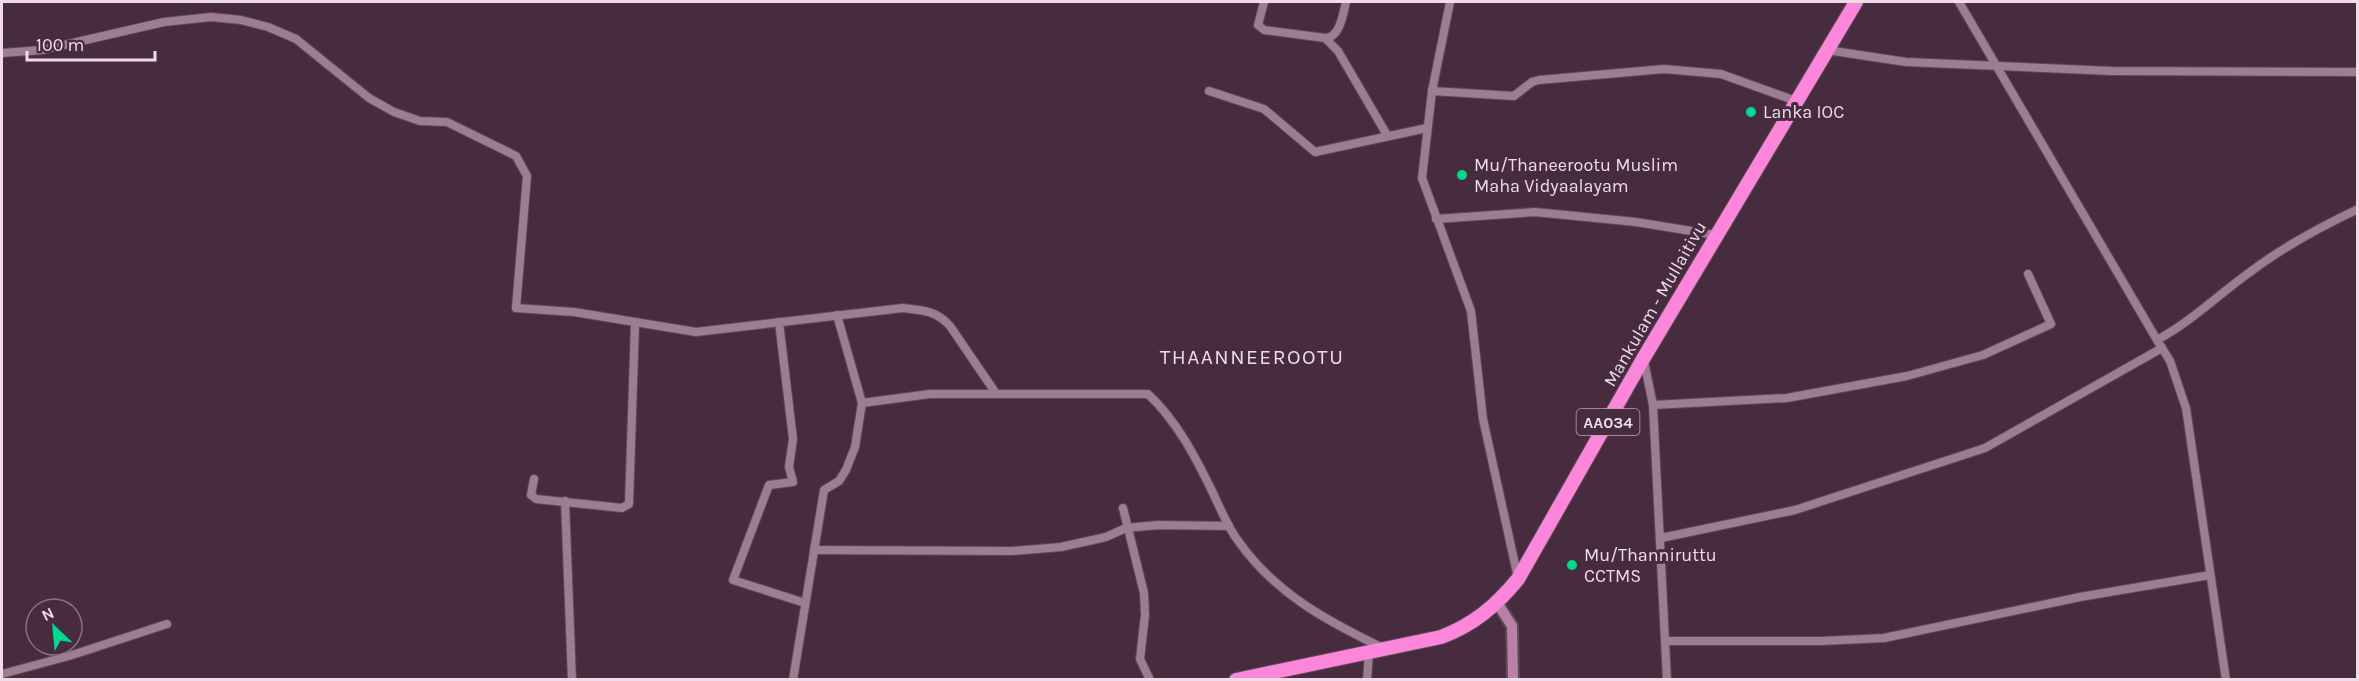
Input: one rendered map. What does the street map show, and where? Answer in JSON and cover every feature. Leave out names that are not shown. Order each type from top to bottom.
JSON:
[{"type":"highway","name":"Mankulam - Mullaitivu","points":[[1236,680],[1441,637],[1460,630],[1498,604],[1518,579],[1716,235],[1856,2]]},
{"type":"street","points":[[1264,2],[1258,25],[1264,30],[1325,38],[1330,38],[1336,33],[1346,2]]},
{"type":"street","points":[[1450,2],[1432,91],[1422,178],[1472,311],[1482,419],[1518,579]]},
{"type":"street","points":[[1959,2],[1993,64],[2170,360],[2186,408],[2226,680]]},
{"type":"street","points":[[2,52],[42,50],[164,22],[210,17],[241,20],[268,27],[296,39],[369,98],[394,112],[420,121],[447,122],[516,156],[527,176],[516,308],[574,312],[635,324],[696,332],[903,308],[928,310],[942,316],[995,392]]},
{"type":"street","points":[[1325,38],[1338,51],[1387,135]]},
{"type":"street","points":[[1827,50],[1906,62],[2112,71],[2358,72]]},
{"type":"street","points":[[1432,91],[1514,96],[1532,82],[1539,80],[1664,69],[1721,74],[1796,101]]},
{"type":"street","points":[[1209,91],[1264,109],[1315,152],[1427,128]]},
{"type":"street","points":[[2157,340],[2186,324],[2250,272],[2315,230],[2358,209]]},
{"type":"street","points":[[1436,219],[1535,212],[1636,222],[1716,235]]},
{"type":"street","points":[[1653,405],[1787,398],[1907,376],[1983,355],[2051,324],[2028,274]]},
{"type":"street","points":[[793,680],[824,490],[839,481],[846,470],[855,447],[862,403],[837,315]]},
{"type":"street","points":[[779,322],[793,440],[789,467],[793,482],[769,485],[733,579],[805,603]]},
{"type":"street","points":[[534,479],[531,495],[536,498],[622,508],[629,504],[635,324]]},
{"type":"street","points":[[1661,538],[1795,510],[1985,448],[2162,348]]},
{"type":"street","points":[[1644,359],[1653,405],[1667,680]]},
{"type":"street","points":[[862,403],[930,394],[995,392],[1148,394],[1158,404],[1195,456],[1239,543],[1284,590],[1323,620],[1384,649]]},
{"type":"street","points":[[565,501],[572,680]]},
{"type":"street","points":[[1123,508],[1126,528],[1144,593],[1145,615],[1140,659],[1150,680]]},
{"type":"street","points":[[814,550],[1012,551],[1061,547],[1106,537],[1126,528],[1158,525],[1229,526]]},
{"type":"street","points":[[1666,641],[1821,641],[1884,638],[2080,597],[2210,574]]},
{"type":"street","points":[[1498,604],[1512,626],[1513,680]]},
{"type":"street","points":[[2,674],[69,656],[167,624]]},
{"type":"street","points":[[1368,680],[1369,652]]},
{"type":"place","name":"Lanka IOC","points":[[1751,112]]},
{"type":"place","name":"Mu/Thaneerootu Muslim Maha Vidyaalayam","points":[[1462,175]]},
{"type":"place","name":"Mu/Thanniruttu CCTMS","points":[[1572,565]]},
{"type":"district","name":"THAANNEEROOTU","points":[[1252,357]]}]
